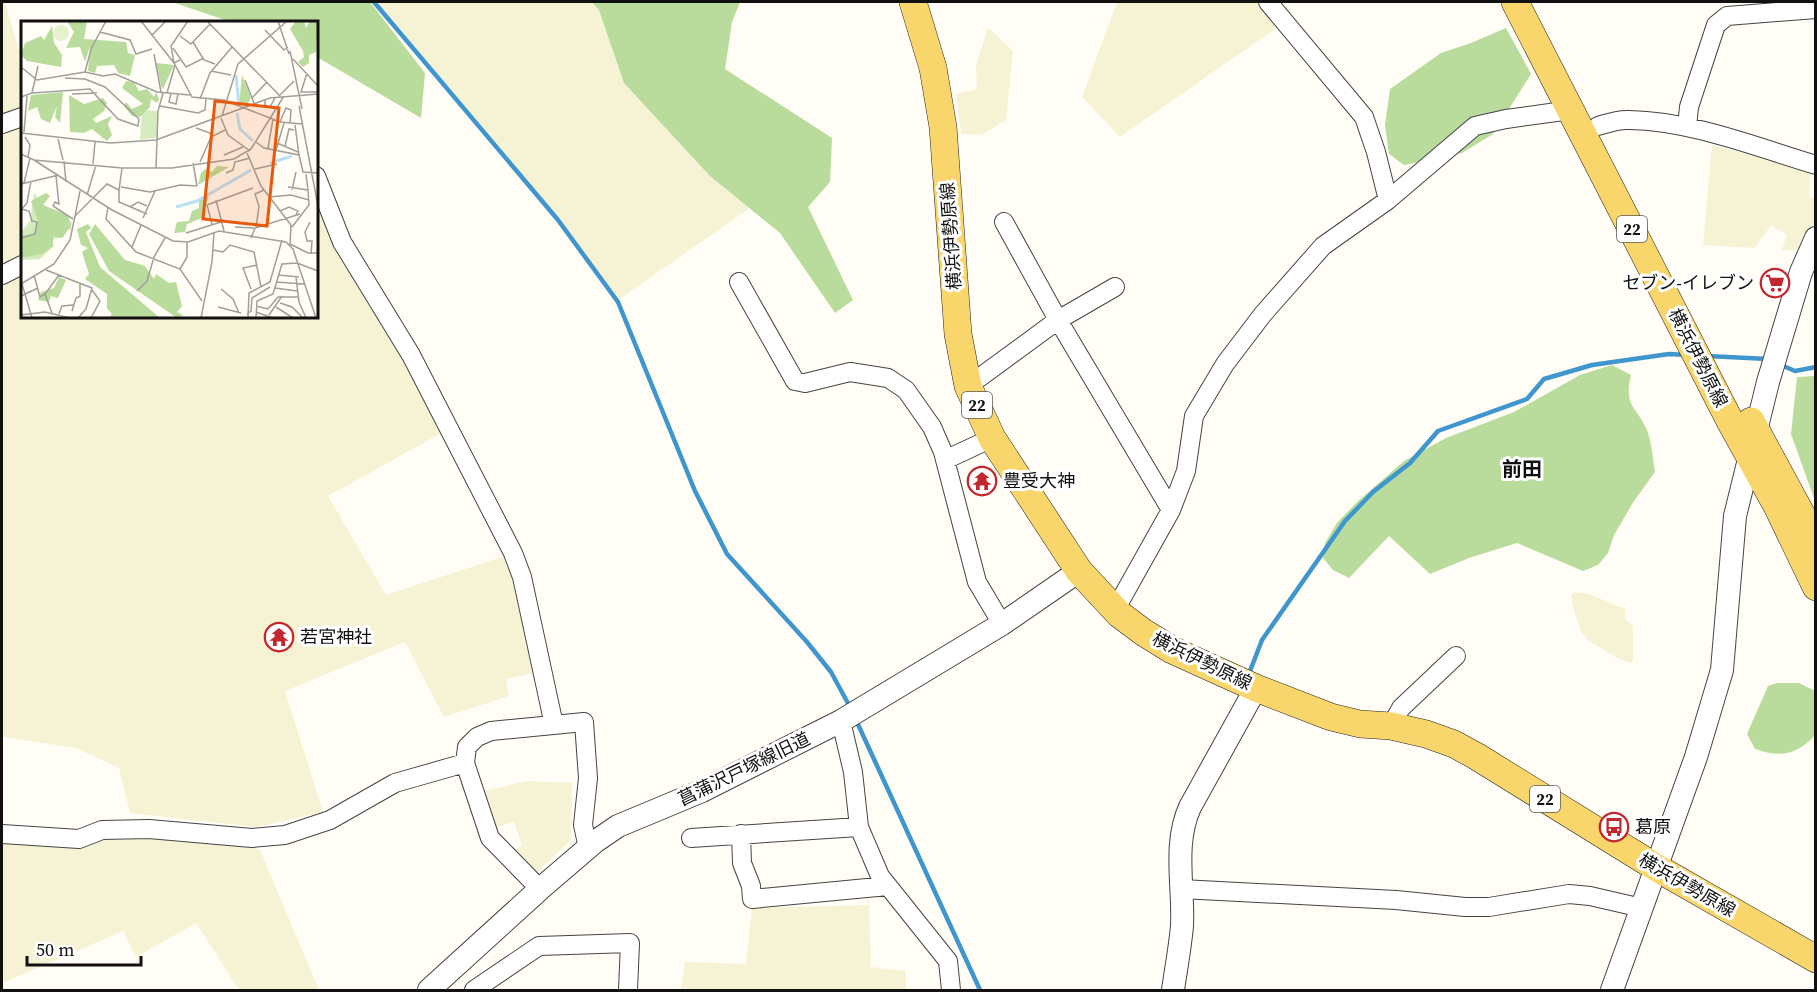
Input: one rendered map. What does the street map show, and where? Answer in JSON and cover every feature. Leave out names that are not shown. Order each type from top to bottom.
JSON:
[{"type":"main road","name":"横浜伊勢原線","points":[[913,2],[933,68],[943,127],[958,334],[968,386],[992,438],[1079,571],[1115,610],[1143,632],[1172,650],[1256,688],[1331,717],[1360,724],[1391,726],[1426,734],[1454,744],[1657,868],[1815,959]]},
{"type":"main road","name":"横浜伊勢原線","points":[[1515,2],[1749,457],[1777,506],[1815,586]]},
{"type":"main road","name":"横浜伊勢原線","points":[[1534,2],[1815,541]]},
{"type":"street","points":[[1268,2],[1364,117],[1376,152],[1388,200]]},
{"type":"street","points":[[1687,127],[1689,107],[1716,25],[1727,16],[1815,9]]},
{"type":"street","points":[[1115,610],[1172,510],[1186,471],[1194,416],[1225,364],[1263,314],[1323,246],[1388,200],[1475,126],[1506,119],[1571,110]]},
{"type":"street","points":[[2,124],[21,117]]},
{"type":"street","points":[[1598,126],[1614,121],[1629,120],[1687,127],[1815,165]]},
{"type":"street","points":[[318,181],[342,242],[411,356],[513,553],[522,577],[554,724]]},
{"type":"street","points":[[1004,222],[1058,320],[1172,510]]},
{"type":"street","points":[[1612,990],[1698,750],[1722,670],[1735,516],[1756,430],[1801,272],[1815,238]]},
{"type":"street","points":[[2,274],[21,265]]},
{"type":"street","points":[[739,282],[795,381],[805,383],[850,372],[888,378],[906,390],[919,406],[932,427],[945,460],[977,582],[1002,624]]},
{"type":"street","points":[[968,386],[1058,320],[1115,287]]},
{"type":"street","points":[[945,460],[992,438]]},
{"type":"street","name":"菖蒲沢戸塚線旧道","points":[[440,986],[540,889],[618,826],[702,791],[849,717],[1002,624],[1079,571]]},
{"type":"street","points":[[1391,726],[1401,708],[1456,656]]},
{"type":"street","points":[[1173,990],[1182,925],[1182,838],[1187,813],[1256,688]]},
{"type":"street","points":[[849,717],[859,827],[880,876],[948,961],[951,990]]},
{"type":"street","points":[[540,889],[490,838],[465,763],[467,747],[477,737],[491,731],[584,722],[588,778],[583,825],[588,848]]},
{"type":"street","points":[[2,834],[79,839],[102,830],[149,829],[216,833],[252,838],[285,835],[330,820],[395,783],[465,763]]},
{"type":"street","points":[[691,838],[859,827]]},
{"type":"street","points":[[741,834],[742,863],[751,886],[752,899],[888,886]]},
{"type":"street","points":[[1181,889],[1396,900],[1465,907],[1489,906],[1569,894],[1590,896],[1642,908]]},
{"type":"street","points":[[474,990],[539,946],[630,943],[628,990]]},
{"type":"shaded area","points":[[2,2],[5,2],[21,58],[21,318],[318,318],[318,189],[445,431],[328,496],[386,595],[508,555],[539,672],[506,679],[509,696],[444,717],[405,642],[285,691],[323,812],[257,827],[130,813],[119,768],[76,748],[3,737],[2,743]]},
{"type":"shaded area","points":[[378,2],[623,2],[750,208],[618,300],[561,221]]},
{"type":"shaded area","points":[[1117,2],[1277,2],[1279,26],[1120,137],[1082,97]]},
{"type":"shaded area","points":[[988,27],[1013,51],[1006,120],[981,135],[961,134],[956,94],[977,89],[976,66]]},
{"type":"shaded area","points":[[1712,145],[1810,171],[1809,197],[1815,198],[1815,225],[1803,251],[1782,250],[1787,235],[1771,225],[1755,248],[1703,245]]},
{"type":"shaded area","points":[[1574,592],[1589,594],[1625,609],[1625,619],[1633,626],[1633,661],[1630,663],[1617,658],[1588,640],[1581,631],[1574,611],[1571,595]]},
{"type":"shaded area","points":[[527,781],[572,783],[571,840],[535,874],[512,851],[522,846],[514,821],[496,828],[479,792]]},
{"type":"shaded area","points":[[115,835],[215,838],[260,850],[319,990],[239,990],[196,923],[136,957],[123,931],[2,983],[2,843]]},
{"type":"shaded area","points":[[869,905],[871,967],[906,971],[906,990],[681,990],[685,962],[746,964],[752,908]]},
{"type":"green space","points":[[172,2],[370,2],[425,73],[421,118],[318,58],[318,21],[228,21]]},
{"type":"green space","points":[[592,2],[740,2],[732,22],[725,69],[832,138],[830,182],[808,207],[853,300],[835,313],[780,233],[710,176],[624,83],[599,10]]},
{"type":"green space","points":[[1506,28],[1531,74],[1493,134],[1462,153],[1404,165],[1389,154],[1385,125],[1390,89],[1441,53]]},
{"type":"green space","points":[[1612,365],[1631,375],[1630,401],[1648,433],[1655,472],[1634,501],[1614,535],[1608,553],[1598,565],[1583,571],[1517,543],[1469,558],[1430,574],[1389,536],[1349,578],[1333,570],[1323,558],[1325,543],[1337,523],[1357,502],[1404,461],[1446,438],[1514,412],[1580,375]]},
{"type":"green space","points":[[1816,376],[1815,501],[1791,434],[1797,377]]},
{"type":"green space","points":[[1777,683],[1799,683],[1815,691],[1815,735],[1795,751],[1780,754],[1755,749],[1747,734],[1768,686]]},
{"type":"waterway","points":[[374,2],[558,220],[618,302],[695,491],[727,554],[807,642],[831,672],[850,707]]},
{"type":"waterway","points":[[1250,671],[1262,640],[1345,521],[1373,492],[1410,463],[1438,431],[1527,399],[1544,379],[1592,365],[1669,354],[1687,355]]},
{"type":"waterway","points":[[1707,356],[1768,359]]},
{"type":"waterway","points":[[1781,365],[1795,371],[1816,367]]},
{"type":"waterway","points":[[856,720],[980,990]]},
{"type":"place","name":"セブン-イレブン","points":[[1775,283]]},
{"type":"place","name":"豊受大神","points":[[982,481]]},
{"type":"place","name":"若宮神社","points":[[279,637]]},
{"type":"place","name":"葛原","points":[[1614,827]]},
{"type":"district","name":"前田","points":[[1522,469]]}]
